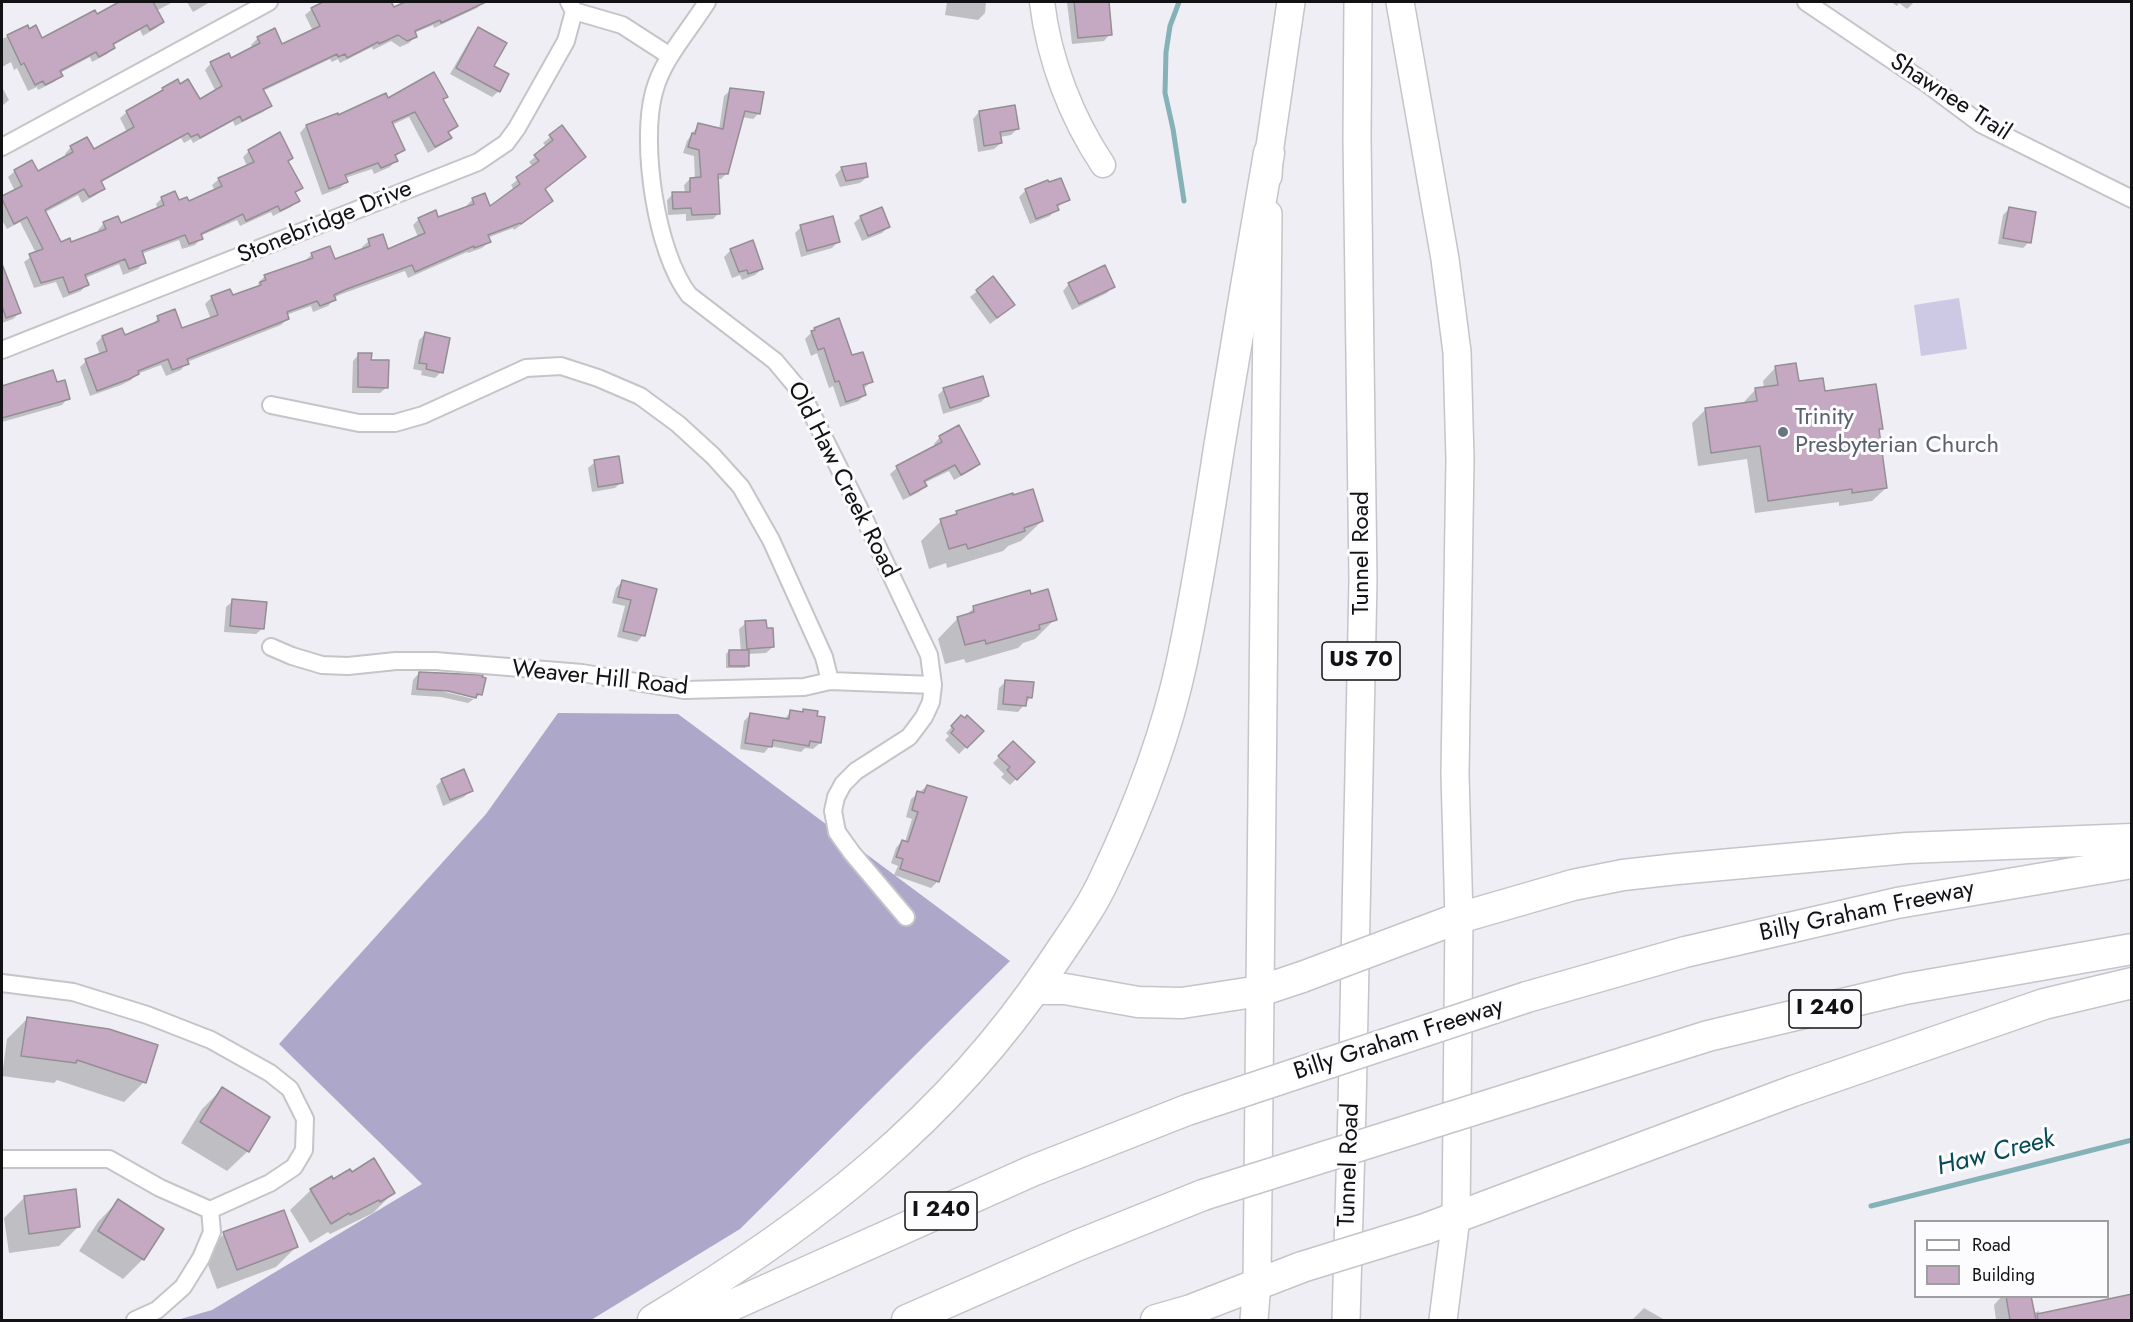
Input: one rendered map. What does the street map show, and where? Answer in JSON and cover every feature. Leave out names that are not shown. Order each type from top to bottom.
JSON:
[{"type":"highway","points":[[652,1320],[772,1245],[835,1198],[894,1148],[945,1098],[991,1047],[1035,989],[1104,882],[1136,807],[1179,675],[1196,592],[1269,153]]},
{"type":"highway","points":[[1035,989],[1065,990],[1138,1002],[1171,1003],[1260,991],[1459,918],[1573,885],[1623,875],[1677,868],[1907,848],[2132,839]]},
{"type":"highway","name":"Billy Graham Freeway","points":[[699,1320],[1032,1171],[1187,1110],[1527,998],[1685,952],[1897,903],[2132,863]]},
{"type":"highway","name":"I 240","points":[[908,1320],[1076,1246],[1203,1195],[1708,1036],[1882,995],[2132,949]]},
{"type":"highway","points":[[1156,1320],[1191,1310],[1302,1267],[1456,1218],[1826,1080],[2044,1004],[2132,983]]},
{"type":"highway","points":[[1191,1310],[1217,1316],[1222,1320]]},
{"type":"main road","points":[[1254,1320],[1257,1283],[1269,153],[1291,2]]},
{"type":"main road","name":"Tunnel Road","points":[[1346,1320],[1363,580],[1357,138],[1358,2]]},
{"type":"main road","points":[[1400,2],[1446,259],[1457,351],[1460,471],[1455,774],[1459,918],[1456,1218],[1443,1320]]},
{"type":"street","points":[[2,147],[269,2]]},
{"type":"street","name":"Old Haw Creek Road","points":[[707,2],[670,56],[654,91],[649,130],[653,187],[673,268],[680,283],[689,294],[775,361],[801,392],[921,634],[929,655],[933,685],[931,702],[918,726],[909,737],[856,771],[843,784],[836,797],[834,811],[837,832],[906,917]]},
{"type":"street","points":[[1041,2],[1050,46],[1067,98],[1084,137],[1103,165]]},
{"type":"street","name":"Shawnee Trail","points":[[1806,2],[1926,83],[1981,124],[2132,200]]},
{"type":"street","name":"Stonebridge Drive","points":[[2,350],[467,166],[492,154],[506,143],[517,128],[566,40],[571,6],[622,26],[670,56]]},
{"type":"street","points":[[271,405],[359,423],[395,423],[423,415],[526,368],[561,366],[598,378],[640,396],[678,424],[713,456],[741,487],[775,550],[824,657],[830,681]]},
{"type":"street","name":"Weaver Hill Road","points":[[271,647],[292,657],[322,665],[348,666],[396,660],[435,661],[582,673],[684,690],[804,687],[830,681],[933,685]]},
{"type":"street","points":[[2,983],[73,992],[147,1015],[211,1040],[270,1073],[290,1089],[305,1119],[304,1150],[294,1167],[270,1183],[210,1210],[160,1188],[109,1159],[2,1159]]},
{"type":"street","points":[[135,1320],[157,1310],[183,1287],[201,1258],[212,1232],[210,1210]]},
{"type":"shaded area","points":[[1959,298],[1967,349],[1921,356],[1914,305]]},
{"type":"shaded area","points":[[558,713],[678,714],[1010,961],[740,1229],[591,1320],[177,1320],[212,1310],[422,1184],[279,1044],[486,814]]},
{"type":"building","points":[[119,2],[153,2],[164,22],[150,30],[147,25],[113,44],[115,48],[99,57],[96,52],[60,71],[63,76],[45,85],[43,81],[35,85],[24,63],[21,65],[7,35],[28,25],[29,29],[36,25],[42,38],[95,10],[97,14]]},
{"type":"building","points":[[323,2],[391,2],[394,7],[405,2],[486,2],[441,23],[440,20],[415,31],[417,37],[407,41],[398,35],[379,44],[378,42],[347,58],[345,54],[338,57],[337,54],[263,89],[272,106],[242,121],[240,116],[200,138],[198,134],[191,137],[188,133],[101,181],[105,189],[89,197],[84,189],[45,210],[61,242],[70,238],[71,242],[106,229],[103,222],[118,216],[121,223],[164,205],[161,197],[175,191],[179,200],[187,197],[189,201],[222,186],[218,178],[254,162],[248,150],[280,132],[293,158],[288,161],[303,188],[295,192],[300,201],[280,211],[278,206],[246,221],[243,214],[201,234],[203,239],[189,244],[185,235],[142,251],[146,263],[129,269],[125,259],[85,275],[89,285],[69,293],[63,277],[41,283],[29,254],[43,249],[27,217],[14,224],[2,199],[2,196],[22,186],[14,170],[32,160],[38,171],[73,152],[70,146],[87,137],[94,149],[134,127],[126,111],[178,79],[180,84],[188,79],[200,99],[222,86],[210,62],[229,53],[231,58],[260,43],[257,37],[275,28],[282,44],[320,26],[311,8]]},
{"type":"building","points":[[1074,2],[1109,2],[1112,35],[1078,38]]},
{"type":"building","points":[[478,27],[507,43],[494,66],[509,74],[500,92],[456,68]]},
{"type":"building","points":[[434,72],[448,97],[443,99],[458,126],[448,132],[452,138],[435,147],[415,112],[392,122],[405,150],[395,155],[398,161],[381,168],[378,163],[345,175],[348,182],[329,189],[306,125],[338,113],[338,115],[386,93],[388,98]]},
{"type":"building","points":[[730,88],[764,92],[760,114],[745,111],[728,174],[718,174],[720,214],[692,215],[691,208],[673,209],[672,192],[690,192],[690,178],[701,177],[699,150],[688,147],[692,133],[695,134],[698,123],[723,129]]},
{"type":"building","points":[[1015,105],[1019,129],[1000,132],[1002,143],[984,146],[979,111]]},
{"type":"building","points":[[562,125],[586,157],[545,189],[553,201],[521,224],[488,235],[491,242],[474,248],[474,246],[415,272],[412,265],[347,289],[334,295],[336,300],[320,306],[317,301],[287,312],[289,319],[187,359],[189,364],[172,370],[168,359],[138,371],[139,374],[129,379],[97,391],[85,359],[107,351],[102,336],[122,328],[125,335],[159,321],[157,316],[175,309],[182,328],[218,315],[211,296],[230,289],[233,295],[261,285],[260,282],[266,280],[264,275],[313,258],[311,253],[330,246],[335,259],[370,246],[368,239],[383,234],[388,249],[425,233],[418,218],[436,210],[438,217],[474,204],[472,198],[485,193],[490,206],[520,184],[516,177],[539,161],[534,155],[553,140],[549,135]]},
{"type":"building","points":[[866,163],[868,177],[846,181],[841,167]]},
{"type":"building","points":[[1061,178],[1070,200],[1057,205],[1059,210],[1036,219],[1025,189],[1048,180],[1049,182]]},
{"type":"building","points":[[882,207],[890,227],[868,236],[860,216]]},
{"type":"building","points":[[2009,207],[2036,212],[2031,243],[2003,238]]},
{"type":"building","points":[[833,216],[840,242],[807,251],[800,225]]},
{"type":"building","points":[[753,240],[763,269],[748,274],[747,270],[739,272],[730,249]]},
{"type":"building","points":[[2,264],[21,313],[6,318],[2,306]]},
{"type":"building","points":[[1105,265],[1115,287],[1079,304],[1068,283]]},
{"type":"building","points":[[993,276],[1015,305],[997,318],[976,290]]},
{"type":"building","points":[[839,318],[852,355],[863,352],[873,382],[863,385],[866,395],[846,402],[839,381],[835,382],[824,348],[818,350],[811,331]]},
{"type":"building","points":[[425,332],[450,338],[443,373],[426,369],[427,364],[419,363]]},
{"type":"building","points":[[358,353],[372,353],[371,360],[389,360],[388,388],[358,387]]},
{"type":"building","name":"Trinity Presbyterian Church","points":[[1796,363],[1799,381],[1823,378],[1825,391],[1876,384],[1883,429],[1879,429],[1887,488],[1852,493],[1852,489],[1768,501],[1760,446],[1711,453],[1705,408],[1757,401],[1755,388],[1778,385],[1775,366]]},
{"type":"building","points":[[53,370],[57,382],[65,380],[70,399],[2,418],[2,386]]},
{"type":"building","points":[[983,376],[989,396],[950,408],[943,388]]},
{"type":"building","points":[[959,425],[980,464],[961,475],[955,465],[924,481],[927,486],[910,495],[896,466],[942,442],[939,436]]},
{"type":"building","points":[[619,456],[623,483],[598,487],[594,460]]},
{"type":"building","points":[[1033,489],[1043,521],[1024,528],[1025,531],[968,549],[966,544],[949,549],[940,519],[957,514],[956,511]]},
{"type":"building","points":[[622,580],[657,589],[645,636],[623,631],[631,600],[618,597]]},
{"type":"building","points":[[1048,589],[1057,620],[1039,625],[1040,629],[986,644],[985,640],[965,645],[957,617],[974,612],[973,606],[1030,590],[1031,594]]},
{"type":"building","points":[[232,599],[267,602],[264,629],[230,626]]},
{"type":"building","points":[[766,620],[767,628],[773,628],[774,647],[747,649],[745,621]]},
{"type":"building","points":[[729,650],[749,650],[749,666],[729,666]]},
{"type":"building","points":[[419,672],[483,675],[482,677],[486,678],[482,695],[477,694],[476,698],[448,691],[417,689]]},
{"type":"building","points":[[1005,680],[1034,682],[1032,698],[1027,697],[1026,706],[1003,704]]},
{"type":"building","points":[[803,709],[818,711],[817,716],[825,717],[821,743],[810,741],[809,746],[773,740],[772,747],[745,743],[750,713],[789,719],[790,710],[803,712]]},
{"type":"building","points":[[961,715],[965,718],[967,715],[984,731],[967,748],[951,733],[954,729],[951,726]]},
{"type":"building","points":[[1013,741],[1035,762],[1017,780],[1007,770],[1010,767],[998,756]]},
{"type":"building","points":[[464,769],[473,791],[450,800],[441,779]]},
{"type":"building","points":[[927,785],[967,797],[939,882],[900,869],[903,859],[896,857],[902,840],[908,842],[918,812],[912,810],[917,791],[924,793]]},
{"type":"building","points":[[27,1017],[109,1029],[158,1045],[146,1083],[77,1060],[76,1063],[21,1056]]},
{"type":"building","points":[[222,1087],[270,1117],[249,1152],[200,1122]]},
{"type":"building","points":[[374,1158],[395,1193],[380,1202],[379,1200],[350,1215],[349,1213],[331,1224],[310,1189],[332,1176],[333,1179],[350,1169],[352,1172]]},
{"type":"building","points":[[76,1189],[80,1227],[29,1234],[24,1196]]},
{"type":"building","points":[[118,1199],[164,1229],[144,1260],[98,1231]]},
{"type":"building","points":[[284,1210],[298,1247],[237,1270],[223,1232]]},
{"type":"building","points":[[2132,1294],[2132,1320],[2038,1320],[2037,1314]]},
{"type":"building","points":[[2006,1298],[2031,1298],[2036,1320],[2010,1320]]},
{"type":"waterway","name":"Haw Creek","points":[[1179,2],[1170,26],[1166,52],[1165,93],[1184,201]]},
{"type":"waterway","name":"Haw Creek","points":[[1871,1206],[2132,1140]]},
{"type":"place","name":"Trinity Presbyterian Church","points":[[1783,432]]}]
